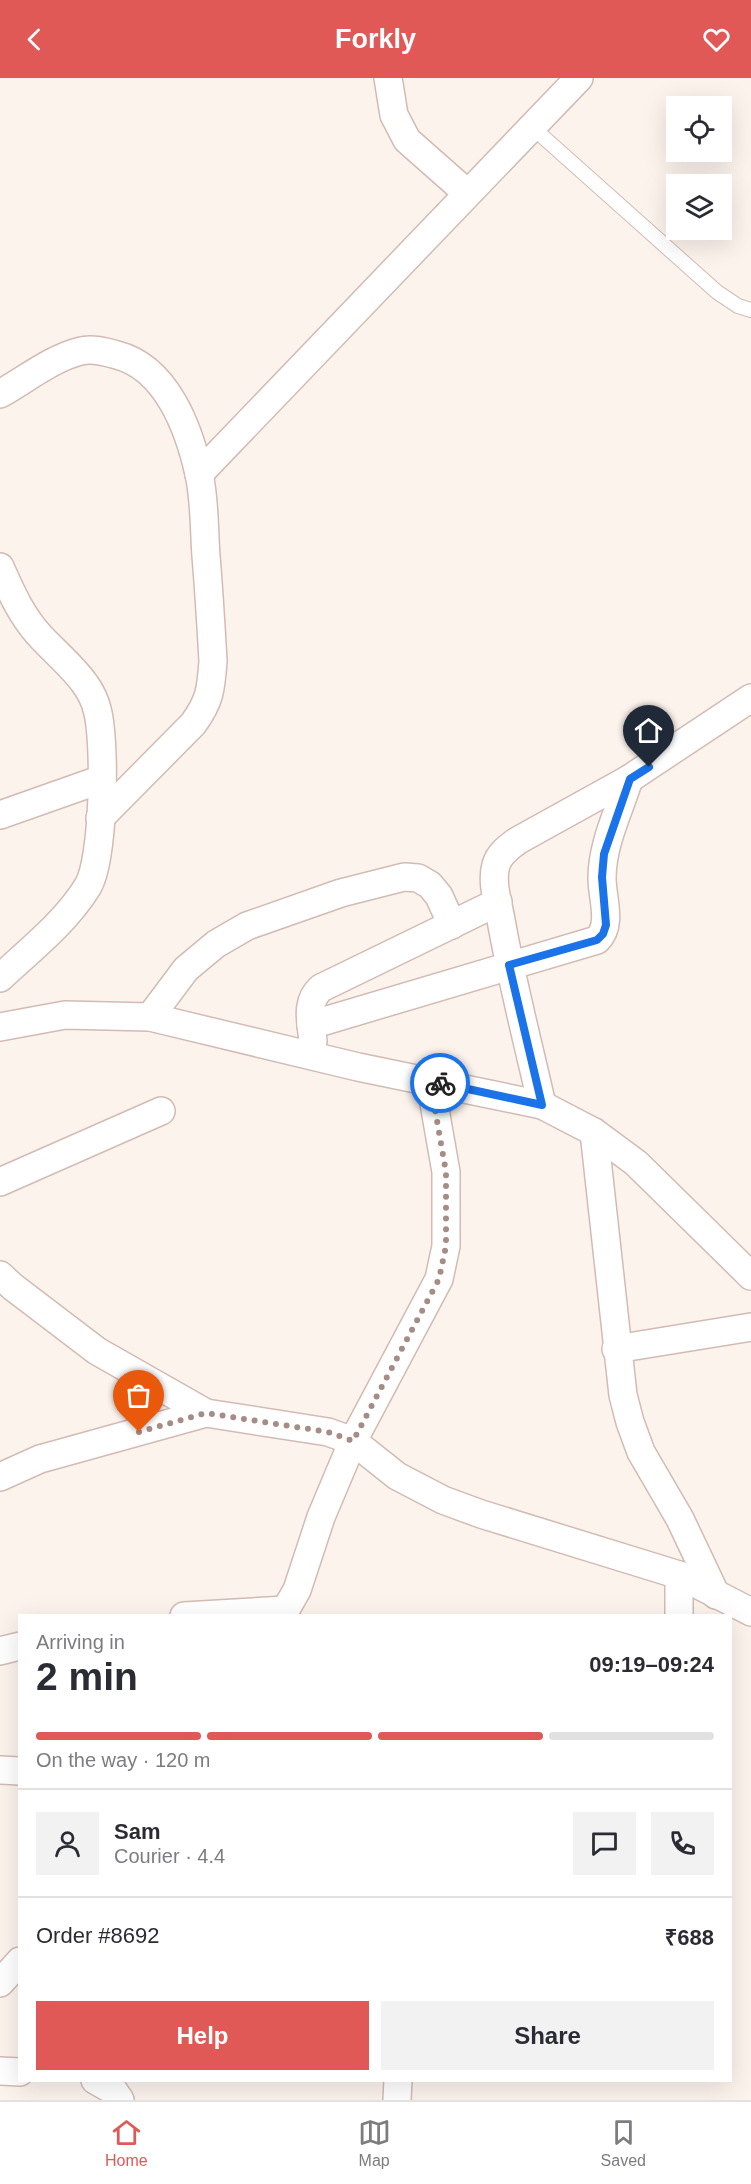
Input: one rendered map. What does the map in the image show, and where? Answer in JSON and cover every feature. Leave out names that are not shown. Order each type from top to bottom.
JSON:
[{"type":"street","points":[[388,78],[394,115],[407,140],[466,193]]},
{"type":"street","points":[[199,474],[466,193],[579,78]]},
{"type":"street","points":[[0,394],[58,361],[82,351],[105,352],[124,357],[141,366],[161,384],[177,408],[199,474],[204,512],[213,661],[206,706],[193,724],[100,818]]},
{"type":"street","points":[[0,567],[19,609],[40,636],[86,685],[97,707],[102,736],[102,779],[95,866],[90,883],[64,918],[0,978]]},
{"type":"street","points":[[542,1105],[509,965],[498,902],[495,876],[496,864],[501,854],[517,841],[630,779],[749,703]]},
{"type":"street","points":[[0,815],[102,779]]},
{"type":"street","points":[[311,1025],[597,940],[603,934],[606,925],[602,877],[604,854],[630,779]]},
{"type":"street","points":[[150,1017],[186,969],[216,944],[247,926],[341,893],[404,877],[417,878],[430,885],[439,896],[452,925]]},
{"type":"street","points":[[314,1056],[311,1002],[314,994],[321,988],[498,902]]},
{"type":"street","points":[[0,1027],[65,1015],[150,1017],[314,1056],[542,1105],[594,1132],[645,1171],[751,1276]]},
{"type":"street","points":[[251,1614],[284,1613],[297,1590],[321,1517],[353,1441],[439,1279],[446,1246],[446,1172],[430,1081]]},
{"type":"street","points":[[0,1182],[161,1111]]},
{"type":"street","points":[[594,1132],[616,1349],[623,1395],[641,1452],[680,1519],[716,1595]]},
{"type":"street","points":[[0,1275],[98,1351],[206,1413],[328,1432],[353,1441],[397,1476],[443,1500],[481,1514],[679,1575],[751,1612]]},
{"type":"street","points":[[616,1349],[751,1327]]},
{"type":"street","points":[[0,1477],[40,1459],[206,1413]]},
{"type":"street","points":[[679,1575],[679,1614]]},
{"type":"street","points":[[0,1651],[18,1646]]},
{"type":"street","points":[[0,1770],[18,1771]]},
{"type":"street","points":[[0,1983],[18,1962]]},
{"type":"street","points":[[0,2071],[18,2072]]},
{"type":"street","points":[[98,2082],[114,2091],[120,2100]]},
{"type":"street","points":[[397,2100],[398,2082]]},
{"type":"lane","points":[[532,127],[717,292],[738,306],[751,310]]},
{"type":"way so far","points":[[139,1432],[206,1413],[328,1432],[353,1441],[439,1279],[446,1246],[446,1172],[430,1081],[440,1083]]},
{"type":"route","points":[[440,1083],[542,1105],[509,965],[597,940],[603,934],[606,925],[602,877],[604,854],[630,779],[649,767]]}]
